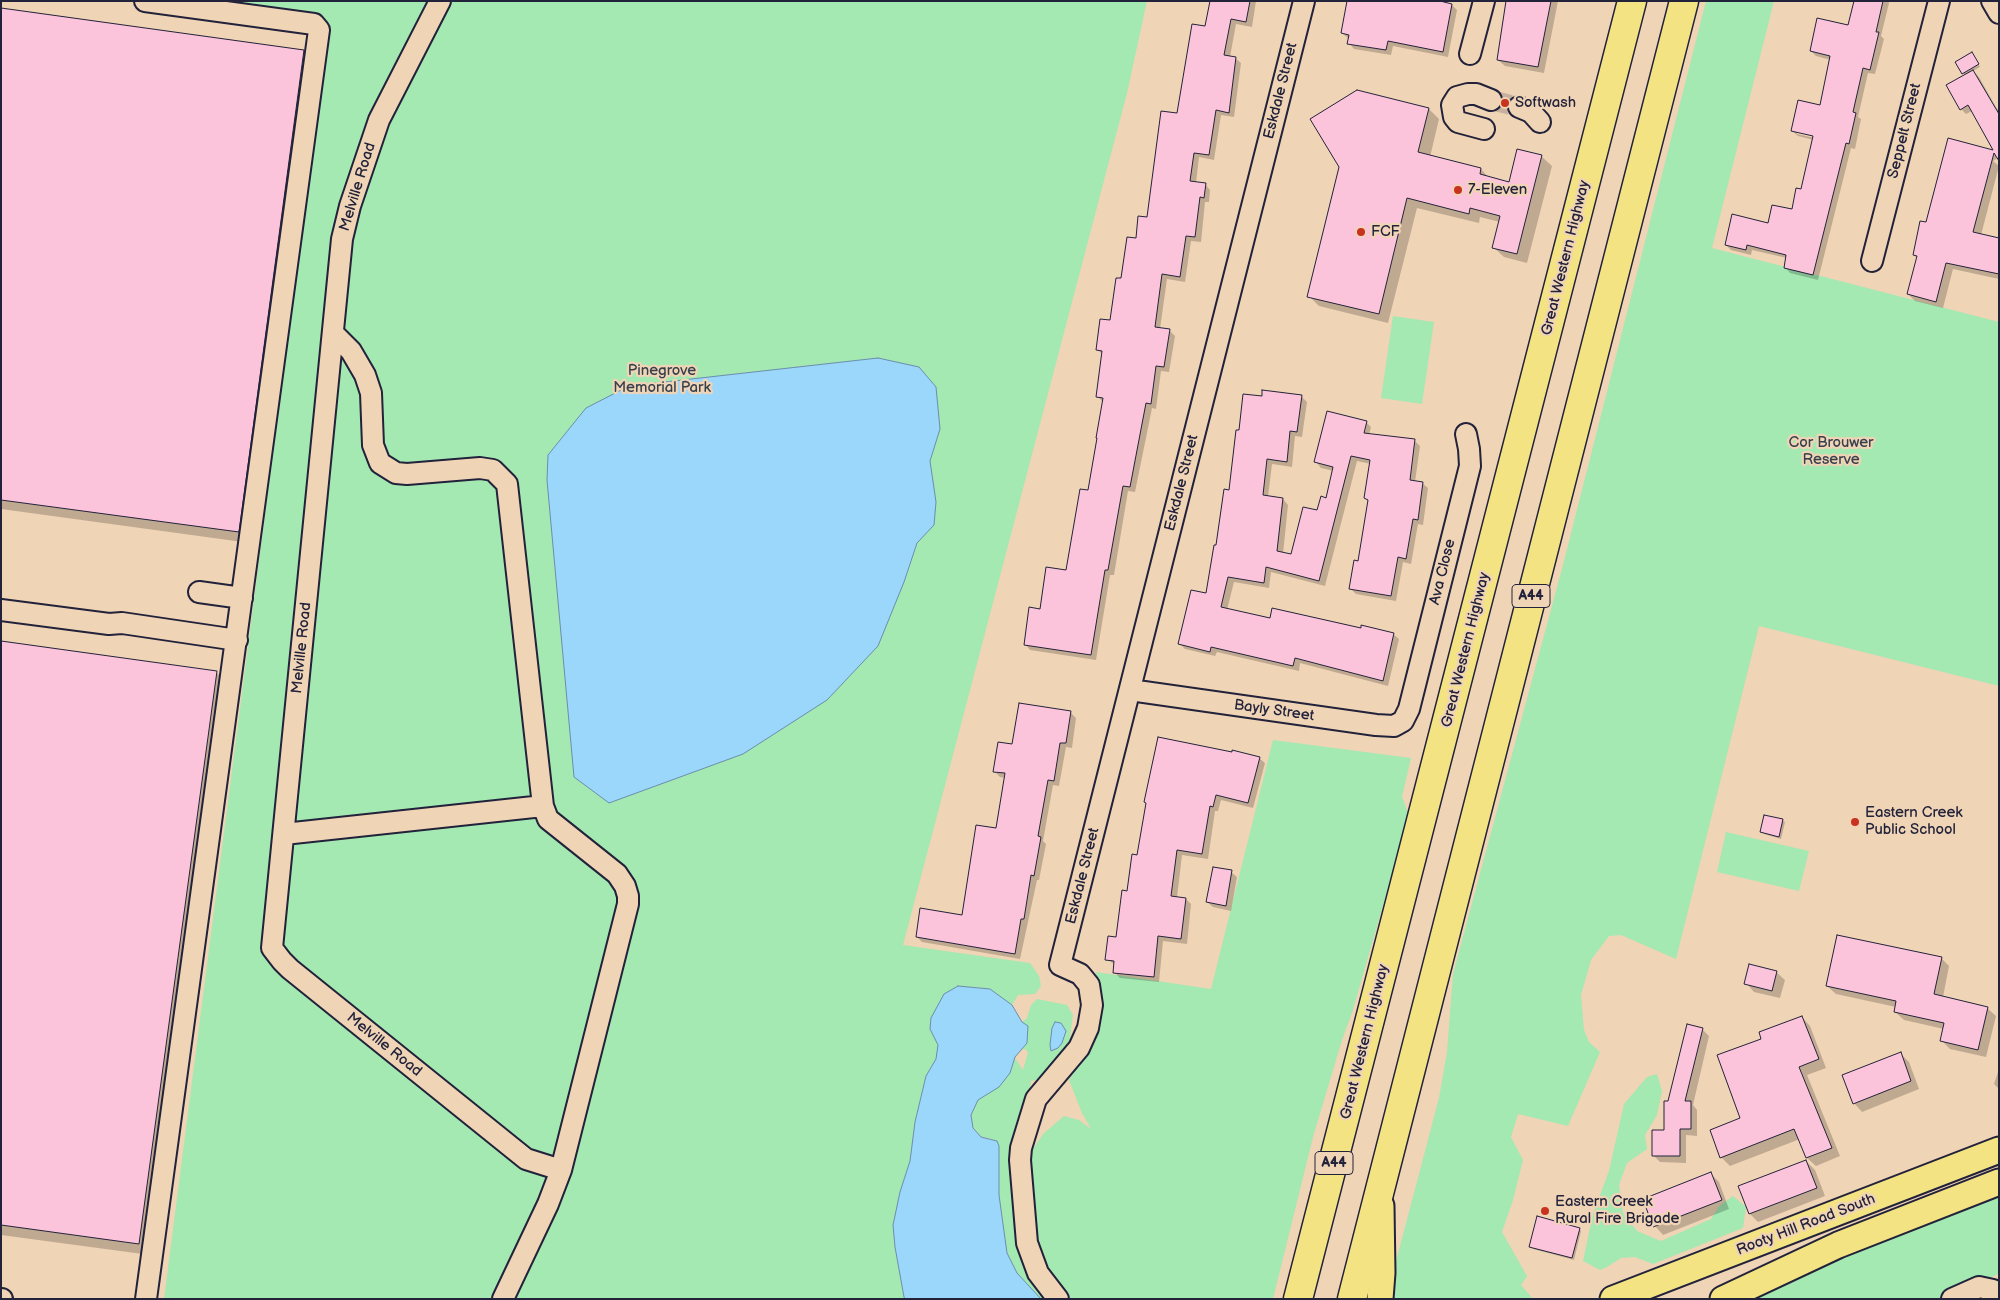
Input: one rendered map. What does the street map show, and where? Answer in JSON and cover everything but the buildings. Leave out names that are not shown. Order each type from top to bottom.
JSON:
[{"type":"highway","name":"Great Western Highway","points":[[1299,1294],[1632,1]]},
{"type":"highway","name":"A44","points":[[1352,1299],[1684,1]]},
{"type":"main road","name":"Rooty Hill Road South","points":[[1613,1299],[1999,1150]]},
{"type":"main road","name":"Rooty Hill Road South","points":[[1722,1299],[1838,1245],[1999,1182]]},
{"type":"main road","points":[[1380,1299],[1382,1273],[1381,1191]]},
{"type":"street","points":[[145,1],[314,24],[319,30],[146,1299]]},
{"type":"street","name":"Melville Road","points":[[440,1],[379,120],[350,206],[342,239],[272,948],[282,962],[526,1159],[561,1170]]},
{"type":"street","name":"Eskdale Street","points":[[1058,1299],[1038,1273],[1027,1243],[1020,1160],[1024,1134],[1036,1099],[1079,1048],[1090,1023],[1092,1005],[1089,985],[1080,974],[1060,965],[1304,1]]},
{"type":"street","points":[[1470,54],[1484,1]]},
{"type":"street","name":"Seppelt Street","points":[[1872,261],[1939,1]]},
{"type":"street","points":[[1992,1],[1999,13]]},
{"type":"street","points":[[1484,129],[1458,122],[1454,117],[1452,105],[1457,97],[1468,94],[1476,94],[1491,100]]},
{"type":"street","points":[[1519,107],[1531,112],[1540,122]]},
{"type":"street","points":[[334,334],[351,351],[365,375],[371,393],[373,445],[380,463],[396,473],[408,474],[480,468],[493,470],[507,484],[544,806],[548,819],[617,874],[625,886],[628,896],[628,904],[561,1170],[548,1204],[503,1299]]},
{"type":"street","name":"Ava Close","points":[[1409,709],[1470,466],[1466,434]]},
{"type":"street","points":[[199,592],[242,598]]},
{"type":"street","points":[[1,610],[109,624],[122,623],[237,640]]},
{"type":"street","name":"Bayly Street","points":[[1130,690],[1376,725],[1394,726],[1403,721],[1409,709]]},
{"type":"street","points":[[284,834],[544,806]]},
{"type":"street","points":[[1952,1299],[1979,1287],[1993,1290]]},
{"type":"green space","name":"Pinegrove Memorial Park","points":[[216,1],[1147,1],[1127,93],[903,945],[1030,963],[1039,976],[1041,986],[1035,994],[1018,995],[1012,1005],[990,989],[972,987],[1013,1048],[1015,1058],[1023,1070],[1028,1052],[1025,1049],[1020,1050],[1024,1047],[1022,1022],[1027,1018],[1031,1005],[1037,999],[1067,1005],[1073,1015],[1069,1046],[1043,1079],[1031,1081],[1030,1092],[1014,1153],[1052,1299],[1041,1299],[1017,1273],[1007,1253],[999,1195],[999,1146],[989,1138],[981,1137],[973,1128],[971,1115],[978,1100],[988,1094],[926,1076],[915,1122],[910,1161],[894,1241],[905,1299],[164,1299],[328,24],[321,15]]},
{"type":"green space","name":"Cor Brouwer Reserve","points":[[1706,1],[1774,1],[1712,248],[1999,322],[1999,686],[1759,626],[1676,959],[1621,935],[1609,936],[1591,960],[1581,995],[1584,1030],[1589,1042],[1600,1052],[1568,1126],[1518,1114],[1511,1137],[1523,1160],[1513,1200],[1502,1232],[1527,1276],[1521,1285],[1533,1299],[1386,1299],[1439,1098],[1447,1052],[1453,974],[1564,561]]},
{"type":"green space","points":[[1393,316],[1434,322],[1422,404],[1381,398]]},
{"type":"green space","points":[[1273,740],[1411,758],[1402,797],[1409,815],[1352,1013],[1313,1137],[1273,1299],[1064,1299],[1051,1281],[1035,1245],[1027,1151],[1032,1150],[1044,1133],[1064,1116],[1079,1120],[1091,1129],[1082,1113],[1069,1080],[1099,1027],[1096,972],[1211,989]]},
{"type":"green space","points":[[1726,832],[1809,851],[1799,891],[1717,872]]},
{"type":"green space","points":[[1657,1074],[1662,1091],[1657,1115],[1645,1135],[1647,1149],[1627,1163],[1619,1185],[1623,1213],[1637,1231],[1661,1241],[1711,1219],[1719,1206],[1733,1196],[1746,1207],[1743,1228],[1653,1264],[1635,1257],[1621,1258],[1600,1270],[1583,1261],[1593,1214],[1609,1171],[1624,1104],[1647,1077]]},
{"type":"green space","points":[[1999,1193],[1999,1274],[1937,1299],[1749,1299],[1814,1264]]},
{"type":"water","points":[[878,358],[919,367],[936,387],[940,429],[930,461],[936,502],[934,525],[917,543],[904,582],[878,646],[827,700],[743,754],[609,803],[574,777],[547,480],[548,455],[586,408],[629,386]]},
{"type":"water","points":[[958,986],[990,989],[1012,1005],[1022,1022],[1028,1026],[1027,1043],[1015,1057],[1010,1073],[999,1087],[978,1100],[971,1115],[973,1128],[981,1137],[997,1141],[999,1146],[999,1195],[1007,1253],[1017,1273],[1041,1299],[905,1299],[904,1297],[893,1225],[900,1192],[910,1161],[915,1122],[926,1076],[936,1059],[938,1045],[930,1029],[931,1018],[944,994]]},
{"type":"water","points":[[1055,1022],[1061,1023],[1066,1031],[1062,1043],[1058,1048],[1051,1051],[1052,1028]]},
{"type":"tunnel","points":[[1491,100],[1519,107]]},
{"type":"place","name":"Softwash","points":[[1505,103]]},
{"type":"place","name":"7-Eleven","points":[[1458,190]]},
{"type":"place","name":"FCF","points":[[1361,232]]},
{"type":"place","name":"Eastern Creek Public School","points":[[1855,822]]},
{"type":"place","name":"Eastern Creek Rural Fire Brigade","points":[[1545,1211]]}]
